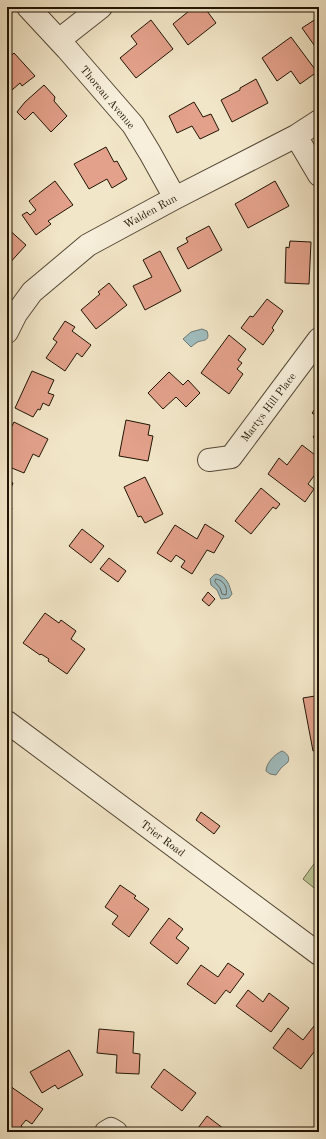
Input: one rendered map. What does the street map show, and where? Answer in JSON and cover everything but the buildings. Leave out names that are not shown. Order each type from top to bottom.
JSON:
[{"type":"street","name":"Thoreau Avenue","points":[[28,7],[59,40],[133,125],[175,198]]},
{"type":"street","points":[[59,40],[101,7]]},
{"type":"street","name":"Walden Run","points":[[7,332],[16,314],[32,292],[88,245],[175,198],[296,136],[319,121]]},
{"type":"street","points":[[296,136],[319,175]]},
{"type":"street","name":"Martys Hill Place","points":[[209,460],[231,457],[319,339]]},
{"type":"street","name":"Trier Road","points":[[7,723],[319,954]]},
{"type":"green space","points":[[319,857],[319,892],[303,879]]},
{"type":"water","points":[[202,329],[207,331],[207,339],[195,343],[191,347],[183,339],[191,332]]},
{"type":"water","points":[[216,574],[226,579],[232,594],[229,598],[221,599],[217,590],[211,585],[210,579]]},
{"type":"water","points":[[282,751],[288,755],[288,762],[276,775],[270,774],[266,771],[269,762]]}]
